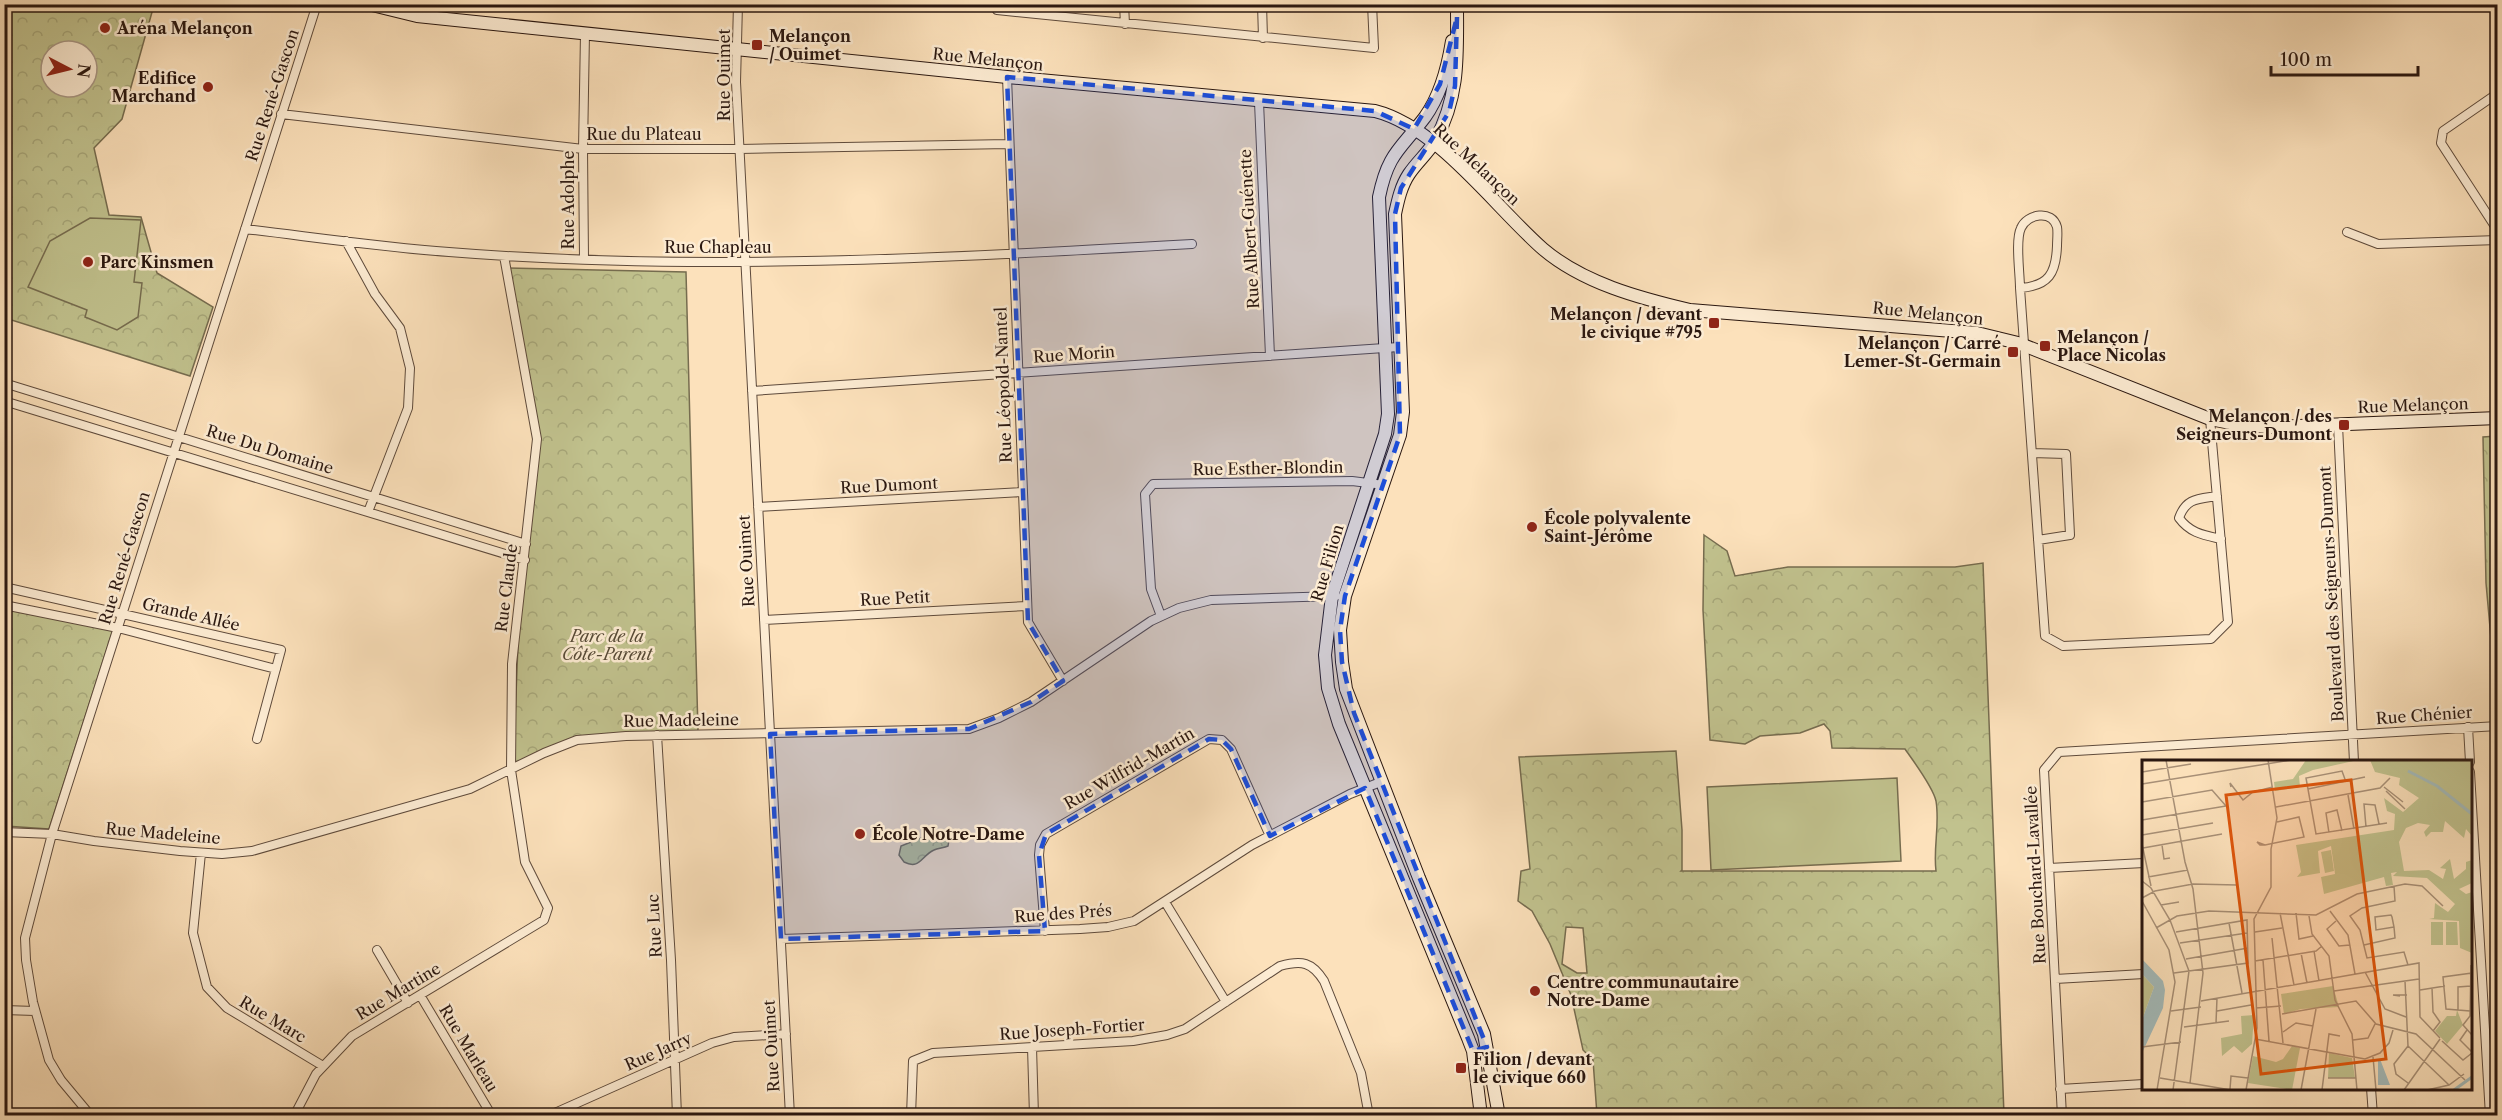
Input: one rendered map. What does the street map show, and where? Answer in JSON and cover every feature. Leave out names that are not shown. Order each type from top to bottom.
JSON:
[{"type":"street","name":"Rue René-Gascon","points":[[92,1116],[61,1080],[49,1060],[35,1011],[26,960],[25,938],[52,834],[317,4]]},
{"type":"street","name":"Rue Melançon","points":[[368,4],[417,16],[1259,102],[1375,111],[1394,116],[1434,143],[1544,249],[1572,270],[1643,299],[1690,310],[1977,333],[2026,346],[2210,419],[2241,425],[2271,427],[2498,418]]},
{"type":"street","name":"Rue Ouimet","points":[[738,4],[736,82],[790,1116]]},
{"type":"street","points":[[1124,4],[1125,24]]},
{"type":"street","points":[[1262,4],[1263,38]]},
{"type":"street","points":[[997,7],[1125,24],[1374,48],[1372,4]]},
{"type":"street","name":"Rue Filion","points":[[1457,10],[1450,54],[1440,84],[1426,115],[1394,152],[1384,172],[1379,197],[1388,414],[1385,434],[1332,596],[1325,655],[1329,691],[1339,724],[1473,1051],[1481,1116]]},
{"type":"street","name":"Rue Filion","points":[[1457,10],[1458,50],[1455,86],[1449,112],[1434,143],[1409,174],[1401,188],[1395,213],[1403,412],[1400,435],[1345,596],[1340,630],[1346,689],[1419,878],[1484,1034],[1498,1116]]},
{"type":"street","name":"Rue Adolphe","points":[[584,259],[585,33]]},
{"type":"street","name":"Rue Léopold-Nantel","points":[[1007,77],[1028,622],[1063,681]]},
{"type":"street","points":[[2498,93],[2444,131],[2441,143],[2498,231]]},
{"type":"street","name":"Rue Albert-Guénette","points":[[1259,102],[1270,356]]},
{"type":"street","name":"Rue du Plateau","points":[[281,114],[583,149],[740,149],[1008,144]]},
{"type":"street","points":[[2020,288],[2036,287],[2045,282],[2056,263],[2057,226],[2051,218],[2040,215],[2027,219],[2020,229],[2020,288],[2026,346],[2045,636],[2063,646],[2211,639],[2228,622],[2210,419]]},
{"type":"street","name":"Rue Chapleau","points":[[245,229],[447,252],[504,256],[746,262],[1013,254],[1191,244]]},
{"type":"street","points":[[2347,232],[2378,244],[2498,240]]},
{"type":"street","points":[[346,241],[375,294],[400,328],[410,368],[408,408],[368,512]]},
{"type":"street","name":"Rue Claude","points":[[504,256],[537,439],[512,664],[511,770],[525,862],[548,908],[544,920]]},
{"type":"street","name":"Rue Morin","points":[[752,391],[1399,347]]},
{"type":"street","name":"Rue Du Domaine","points":[[4,383],[526,544]]},
{"type":"street","name":"Rue Du Domaine","points":[[4,401],[525,560]]},
{"type":"street","name":"Boulevard des Seigneurs-Dumont","points":[[2338,425],[2354,760]]},
{"type":"street","points":[[2032,453],[2066,454],[2070,535],[2038,540]]},
{"type":"street","name":"Rue Esther-Blondin","points":[[1161,616],[1151,589],[1145,494],[1153,484],[1368,483],[1384,485]]},
{"type":"street","name":"Rue Dumont","points":[[758,507],[1022,492]]},
{"type":"street","points":[[2217,496],[2195,499],[2182,507],[2179,518],[2187,528],[2201,535],[2221,538]]},
{"type":"street","name":"Grande Allée","points":[[4,587],[281,650],[257,739]]},
{"type":"street","name":"Rue Madeleine","points":[[4,832],[52,834],[201,853],[222,854],[252,851],[471,789],[577,740],[657,735],[969,729],[999,718],[1031,702],[1161,616],[1179,608],[1211,600],[1345,596]]},
{"type":"street","name":"Grande Allée","points":[[4,605],[118,628],[276,669]]},
{"type":"street","name":"Rue Petit","points":[[764,620],[1027,606]]},
{"type":"street","points":[[1329,691],[1346,689]]},
{"type":"street","name":"Rue Chénier","points":[[2352,735],[2498,726]]},
{"type":"street","points":[[2468,727],[2470,760]]},
{"type":"street","name":"Rue Luc","points":[[657,735],[677,1116]]},
{"type":"street","name":"Rue Bouchard-Lavallée","points":[[2062,1116],[2044,770],[2059,752],[2352,735]]},
{"type":"street","name":"Rue Wilfrid-Martin","points":[[1045,931],[1039,855],[1040,845],[1046,834],[1209,739],[1222,740],[1231,749],[1270,836]]},
{"type":"street","name":"Rue des Prés","points":[[781,939],[1045,931],[1108,927],[1134,921],[1270,836],[1383,780]]},
{"type":"street","points":[[2472,798],[2493,1070],[2490,1116]]},
{"type":"street","name":"Rue Marc","points":[[201,853],[193,933],[207,987],[227,1008],[323,1066]]},
{"type":"street","points":[[2049,867],[2142,863]]},
{"type":"street","points":[[1165,902],[1226,1002]]},
{"type":"street","name":"Rue Martine","points":[[294,1116],[316,1074],[352,1035],[544,920]]},
{"type":"street","points":[[378,950],[408,1003]]},
{"type":"street","name":"Rue Joseph-Fortier","points":[[911,1116],[913,1061],[933,1053],[1121,1042],[1167,1035],[1185,1029],[1280,966],[1296,962],[1308,964],[1319,973],[1324,981],[1361,1073],[1369,1116]]},
{"type":"street","points":[[2055,979],[2142,974]]},
{"type":"street","name":"Rue Marleau","points":[[420,996],[492,1116]]},
{"type":"street","points":[[4,1010],[35,1011]]},
{"type":"street","name":"Rue Jarry","points":[[548,1116],[712,1043],[734,1037],[786,1034]]},
{"type":"street","points":[[1032,1047],[1034,1116]]},
{"type":"street","points":[[1473,1051],[1487,1047]]},
{"type":"street","points":[[2060,1089],[2142,1084]]},
{"type":"street","points":[[2371,1090],[2373,1116]]},
{"type":"highlighted area","points":[[1457,17],[1455,86],[1449,112],[1401,188],[1395,214],[1400,435],[1345,596],[1340,630],[1342,662],[1354,713],[1487,1047],[1473,1051],[1365,788],[1270,836],[1231,749],[1222,740],[1209,739],[1046,834],[1039,855],[1045,931],[781,939],[770,734],[969,729],[1031,702],[1063,681],[1028,622],[1007,77],[1375,111],[1414,129],[1440,84]]},
{"type":"green space","points":[[4,5],[154,5],[122,119],[94,148],[109,215],[141,217],[157,273],[213,307],[190,376],[5,318]]},
{"type":"green space","name":"Parc Kinsmen","points":[[90,218],[141,220],[134,282],[142,283],[138,317],[117,330],[85,317],[87,310],[28,287],[50,241]]},
{"type":"green space","name":"Parc de la Côte-Parent","points":[[507,268],[686,272],[698,732],[576,736],[513,770],[521,569],[535,427]]},
{"type":"green space","points":[[2497,436],[2498,661],[2493,661],[2486,583],[2483,437]]},
{"type":"green space","points":[[1704,535],[1727,551],[1735,576],[1788,567],[1955,567],[1983,563],[2004,1115],[1597,1115],[1593,1060],[1583,1050],[1571,995],[1550,944],[1532,911],[1518,901],[1521,871],[1530,869],[1519,757],[1676,751],[1682,830],[1681,871],[1936,871],[1936,801],[1927,782],[1905,749],[1832,748],[1830,731],[1824,724],[1800,733],[1760,736],[1745,744],[1710,740],[1703,610]],"holes":[[[1566,927],[1583,928],[1587,973],[1577,973],[1562,964]]]},
{"type":"green space","points":[[4,609],[113,630],[49,829],[5,826]]},
{"type":"green space","points":[[1897,778],[1901,861],[1711,870],[1707,787]]},
{"type":"green space","points":[[938,835],[949,840],[948,846],[934,850],[917,863],[904,862],[899,855],[901,846],[926,836]]},
{"type":"place","name":"Aréna Melançon","points":[[105,28]]},
{"type":"place","name":"Melançon / Ouimet","points":[[757,45]]},
{"type":"place","name":"Edifice Marchand","points":[[208,87]]},
{"type":"place","name":"Parc Kinsmen","points":[[88,262]]},
{"type":"place","name":"Melançon / devant le civique #795","points":[[1714,323]]},
{"type":"place","name":"Melançon / Place Nicolas","points":[[2045,346]]},
{"type":"place","name":"Melançon / Carré Lemer-St-Germain","points":[[2013,352]]},
{"type":"place","name":"Melançon / des Seigneurs-Dumont","points":[[2344,425]]},
{"type":"place","name":"École polyvalente Saint-Jérôme","points":[[1532,527]]},
{"type":"place","name":"École Notre-Dame","points":[[860,834]]},
{"type":"place","name":"Centre communautaire Notre-Dame","points":[[1535,991]]},
{"type":"place","name":"Filion / devant le civique 660","points":[[1461,1068]]}]
